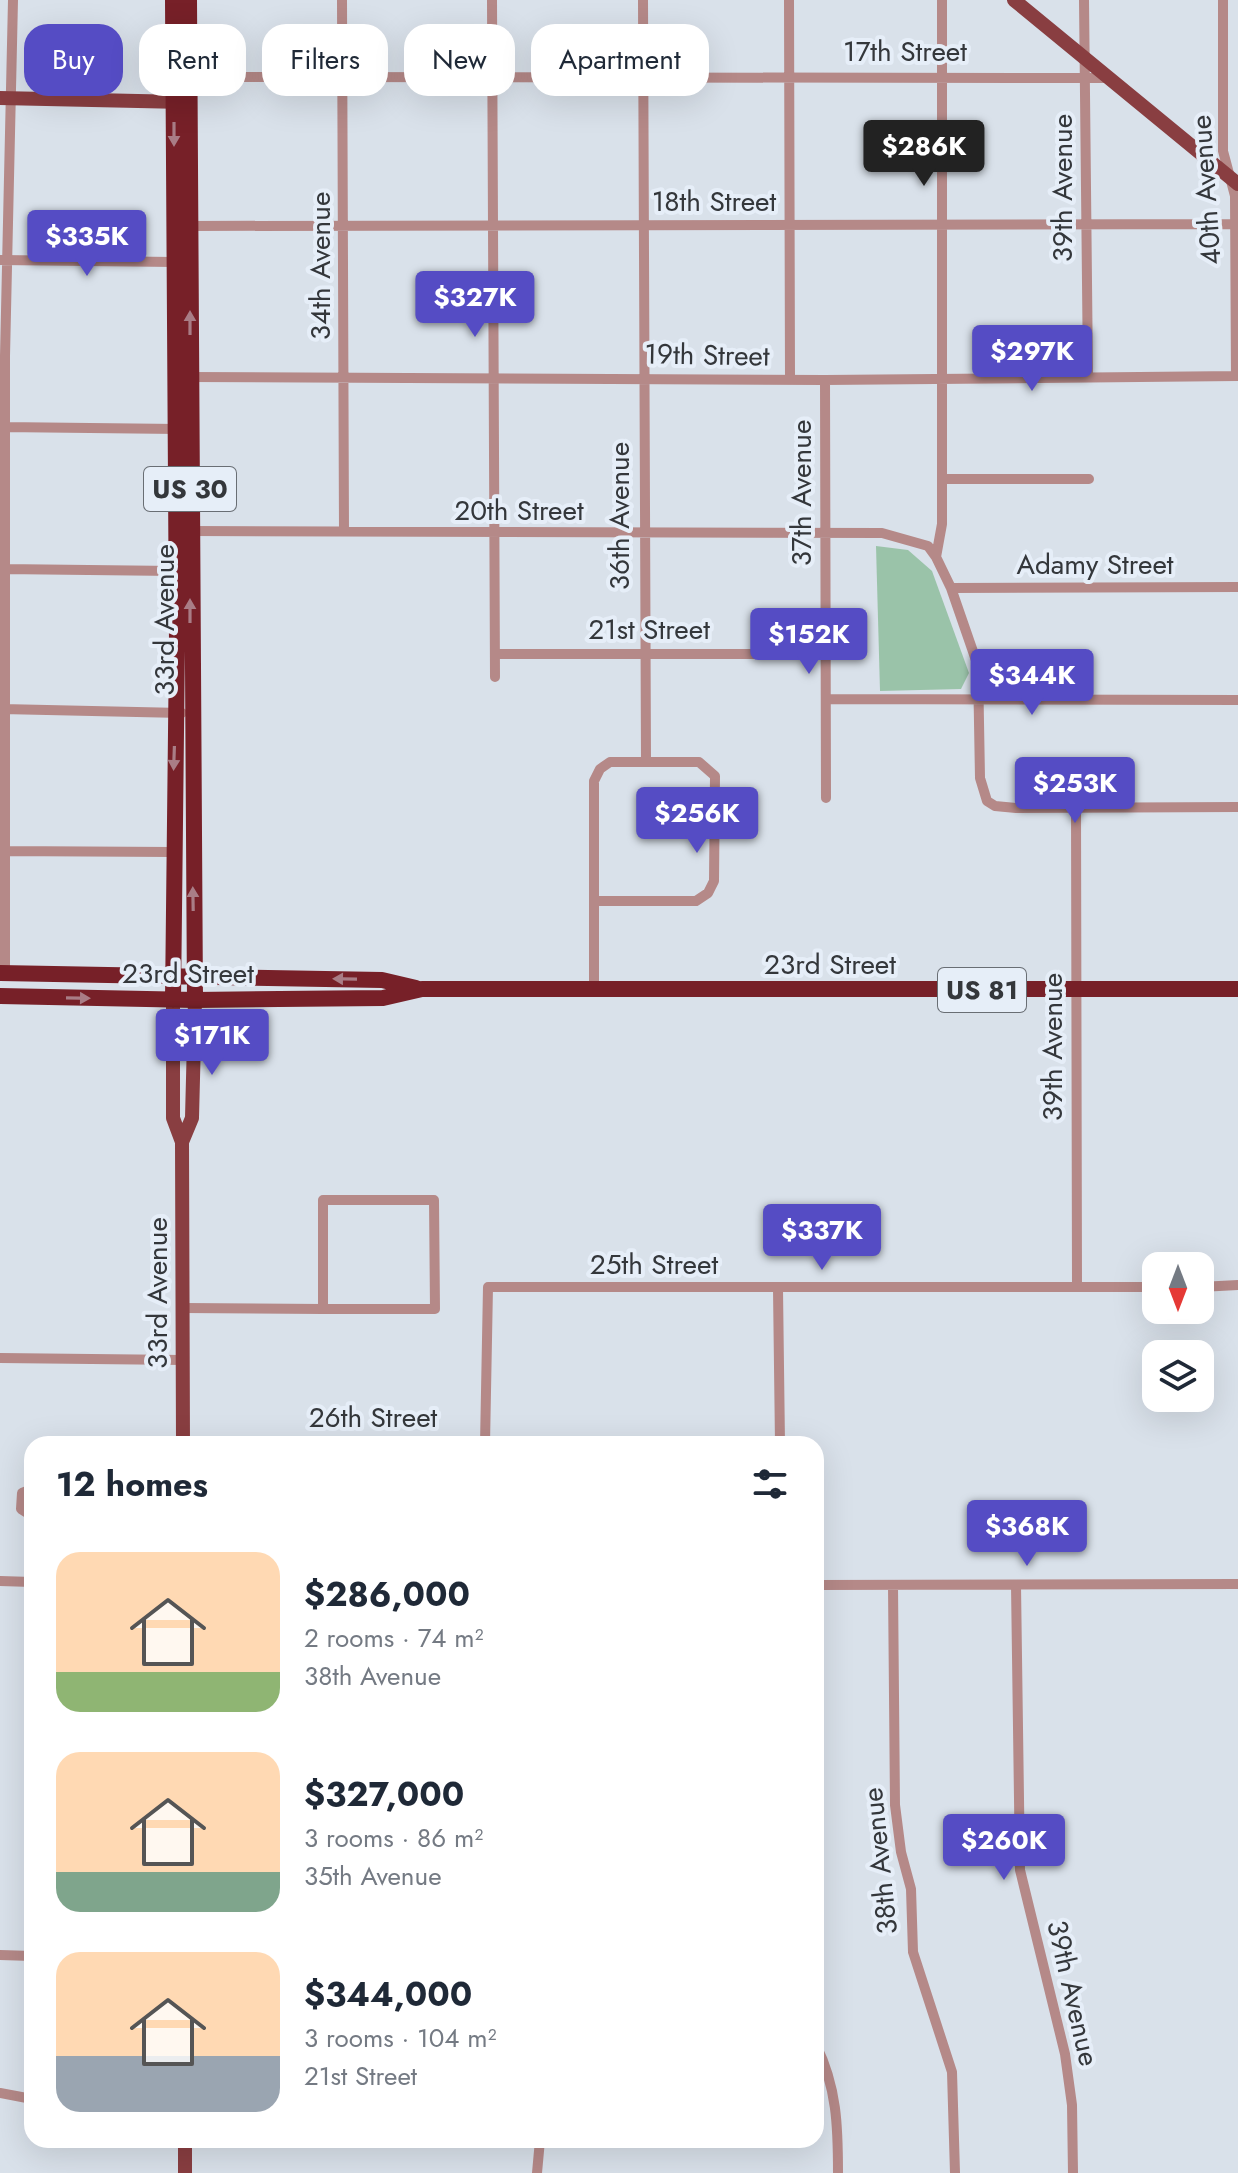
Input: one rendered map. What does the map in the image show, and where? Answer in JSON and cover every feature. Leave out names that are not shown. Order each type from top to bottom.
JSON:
[{"type":"highway","name":"33rd Avenue","points":[[173,0],[175,24]]},
{"type":"highway","name":"33rd Avenue","points":[[187,24],[189,0]]},
{"type":"highway","name":"33rd Avenue","points":[[181,96],[174,262],[182,377]]},
{"type":"highway","name":"33rd Avenue","points":[[181,102],[189,226],[175,571],[195,1000]]},
{"type":"highway","name":"33rd Avenue","points":[[173,1000],[172,852],[183,713],[190,531],[182,429]]},
{"type":"highway","name":"23rd Street","points":[[2,973],[382,980],[422,989],[1238,989]]},
{"type":"highway","name":"23rd Street","points":[[0,996],[173,1000],[383,998],[422,989]]},
{"type":"main road","points":[[1014,0],[1235,181]]},
{"type":"main road","points":[[6,98],[181,102]]},
{"type":"main road","name":"33rd Avenue","points":[[173,1000],[173,1118],[182,1142],[183,1436]]},
{"type":"main road","name":"33rd Avenue","points":[[182,1142],[192,1118],[195,1000]]},
{"type":"main road","points":[[185,2148],[185,2173]]},
{"type":"street","points":[[2,973],[4,260],[6,98],[13,0]]},
{"type":"street","name":"34th Avenue","points":[[342,0],[342,24]]},
{"type":"street","points":[[492,0],[492,24]]},
{"type":"street","name":"36th Avenue","points":[[643,0],[643,24]]},
{"type":"street","name":"37th Avenue","points":[[789,0],[792,225],[790,380]]},
{"type":"street","points":[[942,0],[943,479],[942,524],[936,557],[951,588],[978,666],[984,794],[995,806],[1238,807]]},
{"type":"street","name":"39th Avenue","points":[[1084,0],[1088,376]]},
{"type":"street","name":"40th Avenue","points":[[1223,0],[1223,151],[1235,181],[1237,224],[1237,376]]},
{"type":"street","name":"17th Street","points":[[709,75],[1109,78]]},
{"type":"street","name":"34th Avenue","points":[[343,96],[344,532]]},
{"type":"street","points":[[493,96],[495,677]]},
{"type":"street","name":"36th Avenue","points":[[643,96],[646,761]]},
{"type":"street","name":"18th Street","points":[[189,226],[1237,224]]},
{"type":"street","points":[[4,260],[174,262]]},
{"type":"street","name":"19th Street","points":[[182,377],[825,380],[943,376],[1237,376]]},
{"type":"street","name":"37th Avenue","points":[[825,380],[826,654]]},
{"type":"street","points":[[3,427],[182,429]]},
{"type":"street","points":[[943,479],[1089,479]]},
{"type":"street","name":"20th Street","points":[[190,531],[882,533],[928,546],[936,557]]},
{"type":"street","points":[[3,569],[175,571]]},
{"type":"street","name":"Adamy Street","points":[[951,588],[1238,587]]},
{"type":"street","name":"21st Street","points":[[495,654],[826,654]]},
{"type":"street","points":[[826,654],[826,798]]},
{"type":"street","points":[[826,699],[1238,700]]},
{"type":"street","points":[[3,709],[183,713]]},
{"type":"street","points":[[594,989],[594,781],[600,769],[610,762],[699,762],[715,776],[714,881],[708,893],[696,901],[595,901]]},
{"type":"street","name":"39th Avenue","points":[[1076,808],[1077,1287]]},
{"type":"street","points":[[2,851],[172,852]]},
{"type":"street","points":[[183,1308],[323,1309],[435,1309],[434,1200],[323,1200],[323,1309]]},
{"type":"street","points":[[1214,1286],[1238,1285]]},
{"type":"street","name":"25th Street","points":[[485,1436],[488,1287],[1142,1287]]},
{"type":"street","points":[[778,1289],[780,1436]]},
{"type":"street","points":[[0,1358],[183,1360]]},
{"type":"street","points":[[24,1492],[19,1500],[24,1511]]},
{"type":"street","points":[[0,1581],[24,1582]]},
{"type":"street","points":[[824,1585],[1238,1584]]},
{"type":"street","name":"39th Avenue","points":[[1016,1585],[1020,1870],[1070,2085],[1073,2173]]},
{"type":"street","name":"38th Avenue","points":[[893,1586],[895,1805],[901,1852],[911,1889],[913,1952],[952,2072],[955,2173]]},
{"type":"street","points":[[0,1955],[24,1956]]},
{"type":"street","points":[[824,2061],[830,2073],[835,2099],[838,2173]]},
{"type":"street","points":[[0,2093],[24,2098]]},
{"type":"street","points":[[537,2173],[539,2148]]},
{"type":"green space","points":[[876,546],[908,550],[932,571],[969,673],[961,689],[880,691]]}]
